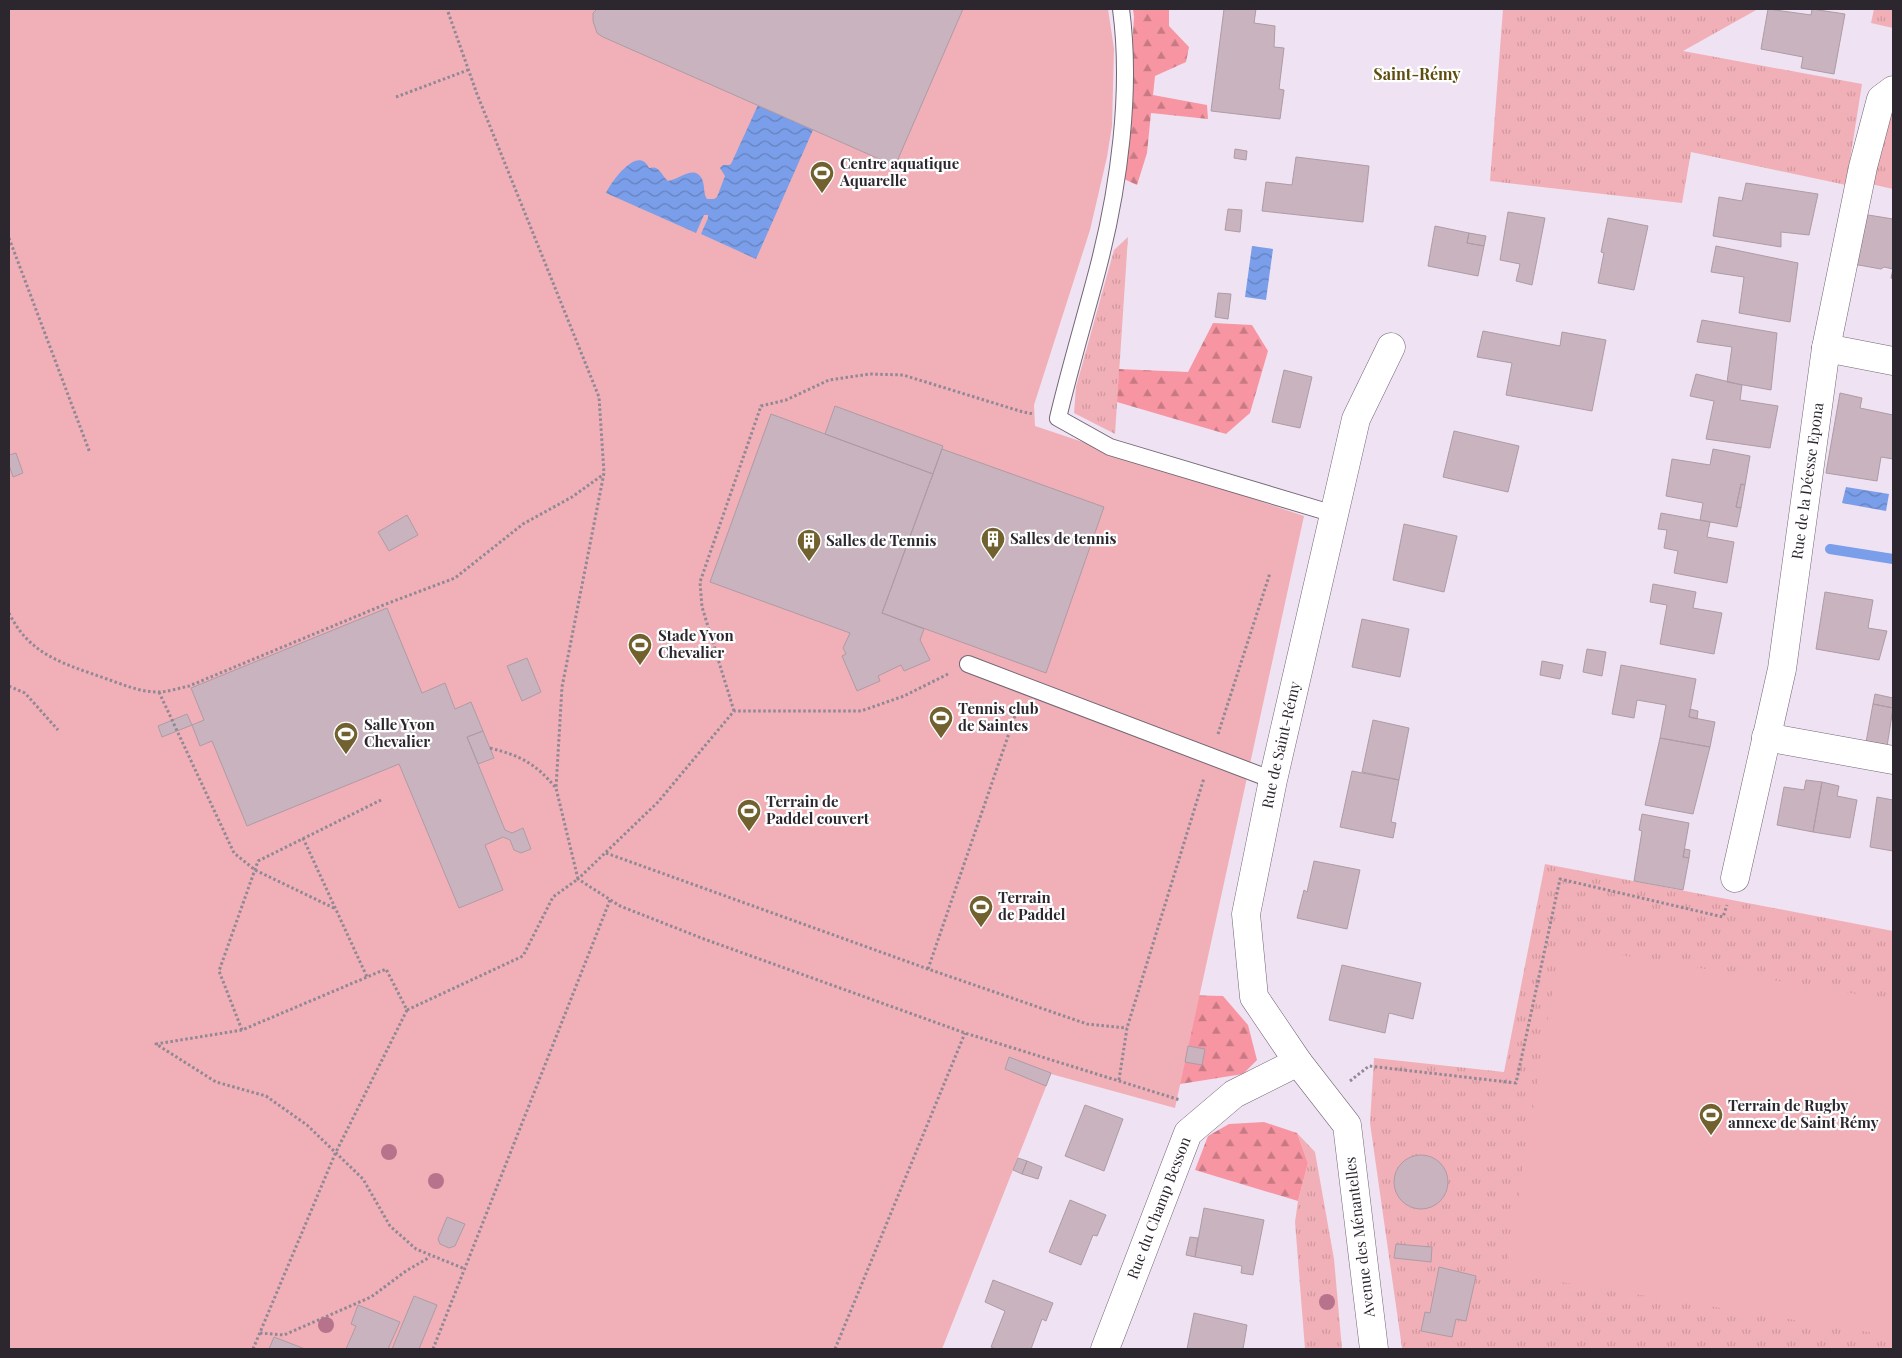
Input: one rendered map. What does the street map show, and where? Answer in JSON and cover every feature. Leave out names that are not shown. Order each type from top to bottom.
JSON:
[{"type":"street","name":"Rue de la Déesse Epona","points":[[1734,878],[1782,669],[1826,348],[1863,167],[1881,99],[1893,90]]},
{"type":"street","name":"Rue de Saint-Rémy","points":[[1347,1125],[1298,1062],[1254,997],[1246,914],[1273,780],[1356,419],[1390,347]]},
{"type":"street","points":[[1826,348],[1893,360]]},
{"type":"street","points":[[1766,737],[1893,760]]},
{"type":"street","name":"Rue du Champ Besson","points":[[1105,1349],[1188,1133],[1234,1094],[1298,1062]]},
{"type":"street","name":"Avenue des Ménantelles","points":[[1347,1125],[1374,1349]]},
{"type":"lane","points":[[1121,9],[1124,28],[1125,97],[1121,150],[1099,266],[1072,359],[1058,418],[1110,447],[1334,514]]},
{"type":"lane","points":[[968,664],[1273,780]]},
{"type":"path","points":[[447,9],[468,70],[599,398],[604,473],[562,687],[556,788],[578,879],[620,906],[704,939],[965,1033],[1176,1097],[1207,1117]]},
{"type":"path","points":[[396,97],[468,70]]},
{"type":"path","points":[[9,238],[90,453]]},
{"type":"path","points":[[734,711],[702,607],[700,582],[761,406],[786,400],[829,380],[870,374],[903,375],[1023,412],[1058,418]]},
{"type":"path","points":[[9,613],[13,622],[31,644],[54,660],[138,690],[159,692],[188,686],[386,604],[455,578],[522,524],[572,497],[604,473]]},
{"type":"path","points":[[1118,1080],[1127,1028],[1210,756],[1270,573]]},
{"type":"path","points":[[734,711],[861,711],[904,696],[968,664]]},
{"type":"path","points":[[928,970],[1025,685]]},
{"type":"path","points":[[9,686],[25,693],[58,730]]},
{"type":"path","points":[[159,692],[234,853],[255,870],[336,909]]},
{"type":"path","points":[[253,1349],[335,1154],[407,1010],[522,956],[553,897],[578,879],[658,802],[734,711]]},
{"type":"path","points":[[490,748],[522,758],[541,770],[556,788]]},
{"type":"path","points":[[242,1030],[219,971],[258,861],[381,800]]},
{"type":"path","points":[[303,838],[367,977]]},
{"type":"path","points":[[606,853],[928,970],[1087,1024],[1127,1028]]},
{"type":"path","points":[[1327,1100],[1369,1066],[1516,1083],[1560,879],[1723,917],[1734,878]]},
{"type":"path","points":[[433,1349],[610,900]]},
{"type":"path","points":[[407,1010],[386,969],[242,1030],[156,1044],[216,1082],[266,1096],[307,1125],[363,1179],[390,1226],[416,1249],[465,1269]]},
{"type":"path","points":[[835,1349],[965,1033]]},
{"type":"path","points":[[260,1333],[284,1335],[371,1296],[430,1256]]},
{"type":"green space","name":"Stade Yvon Chevalier","points":[[9,9],[1108,9],[1114,49],[1112,126],[1107,157],[1090,230],[1034,405],[1035,426],[1304,516],[1175,1108],[1051,1074],[942,1349],[9,1349]]},
{"type":"green space","points":[[1133,9],[1169,9],[1169,26],[1189,47],[1186,62],[1155,76],[1153,95],[1207,105],[1208,119],[1151,113],[1147,153],[1137,185],[1124,179]]},
{"type":"green space","points":[[1503,9],[1758,9],[1683,51],[1862,84],[1846,185],[1691,152],[1682,203],[1490,181]]},
{"type":"green space","points":[[1874,9],[1893,9],[1893,28],[1871,23]]},
{"type":"green space","points":[[1893,106],[1893,189],[1871,184]]},
{"type":"green space","points":[[1128,237],[1115,434],[1074,413],[1076,387],[1114,250]]},
{"type":"green space","points":[[1213,323],[1252,325],[1268,351],[1250,413],[1226,434],[1117,402],[1119,369],[1188,372]]},
{"type":"green space","points":[[1545,864],[1893,931],[1893,1349],[1402,1348],[1370,1123],[1374,1058],[1504,1072]]},
{"type":"green space","name":"Terrain de Rugby annexe de Saint Rémy","points":[[1560,945],[1893,1000],[1893,1336],[1506,1273]]},
{"type":"green space","points":[[1183,995],[1223,996],[1248,1025],[1257,1060],[1243,1074],[1174,1085]]},
{"type":"green space","points":[[1264,1122],[1297,1133],[1308,1163],[1298,1201],[1195,1170],[1208,1136],[1229,1124]]},
{"type":"green space","points":[[1297,1133],[1315,1152],[1334,1259],[1342,1349],[1305,1349],[1295,1222],[1298,1201],[1308,1163]]},
{"type":"water","points":[[758,105],[813,130],[756,259],[701,234],[708,215],[704,215],[696,233],[606,193],[625,167],[638,160],[644,162],[649,168],[658,169],[668,181],[691,173],[699,175],[703,181],[707,199],[714,199],[717,197],[725,176],[720,168],[723,165],[731,164]]},
{"type":"water","points":[[1252,246],[1273,249],[1266,300],[1245,297]]},
{"type":"water","points":[[1846,487],[1889,494],[1886,511],[1842,503]]},
{"type":"building","points":[[597,9],[963,9],[895,166],[603,37],[597,33],[593,21],[593,13]]},
{"type":"building","points":[[1224,9],[1256,9],[1254,23],[1275,26],[1274,47],[1284,48],[1279,89],[1284,90],[1280,119],[1211,111]]},
{"type":"building","points":[[1768,9],[1811,15],[1812,9],[1845,14],[1834,74],[1801,68],[1803,57],[1761,49]]},
{"type":"building","points":[[1235,149],[1247,151],[1246,160],[1234,158]]},
{"type":"building","points":[[1296,157],[1369,166],[1363,222],[1262,211],[1266,182],[1292,185]]},
{"type":"building","points":[[1746,183],[1818,194],[1809,235],[1781,232],[1781,247],[1713,236],[1719,197],[1742,201]]},
{"type":"building","points":[[1228,209],[1242,210],[1240,232],[1225,230]]},
{"type":"building","points":[[1508,212],[1545,218],[1532,285],[1516,281],[1520,264],[1500,260]]},
{"type":"building","points":[[1862,214],[1893,219],[1893,269],[1853,264]]},
{"type":"building","points":[[1608,218],[1648,226],[1634,290],[1598,283],[1604,253],[1601,252]]},
{"type":"building","points":[[1435,226],[1469,233],[1467,243],[1484,246],[1478,276],[1428,266]]},
{"type":"building","points":[[1469,233],[1486,236],[1484,246],[1467,243]]},
{"type":"building","points":[[1716,246],[1798,263],[1790,322],[1739,313],[1744,277],[1711,272]]},
{"type":"building","points":[[1218,293],[1231,294],[1228,319],[1215,317]]},
{"type":"building","points":[[1702,320],[1777,333],[1771,390],[1727,382],[1732,347],[1697,342]]},
{"type":"building","points":[[1483,331],[1560,346],[1562,332],[1606,340],[1592,411],[1506,395],[1512,363],[1477,357]]},
{"type":"building","points":[[1284,370],[1312,377],[1300,428],[1272,422]]},
{"type":"building","points":[[1696,374],[1742,385],[1740,400],[1778,406],[1770,448],[1706,439],[1714,401],[1690,396]]},
{"type":"building","points":[[1840,393],[1862,398],[1860,408],[1893,415],[1893,459],[1881,457],[1877,481],[1826,473]]},
{"type":"building","points":[[835,406],[943,446],[933,474],[825,434]]},
{"type":"building","name":"Salles de Tennis","points":[[771,414],[933,474],[882,613],[924,629],[920,640],[930,660],[904,671],[901,665],[878,676],[880,681],[857,691],[842,656],[846,654],[843,648],[850,633],[710,582]]},
{"type":"building","points":[[1454,431],[1519,446],[1508,492],[1443,477]]},
{"type":"building","name":"Salles de tennis","points":[[942,449],[1104,507],[1046,673],[882,613]]},
{"type":"building","points":[[1713,449],[1750,456],[1745,485],[1741,484],[1736,507],[1741,508],[1737,527],[1700,520],[1703,503],[1666,496],[1672,459],[1710,465]]},
{"type":"building","points":[[16,453],[23,473],[13,477],[9,465],[9,455]]},
{"type":"building","points":[[1741,484],[1745,485],[1741,508],[1736,507]]},
{"type":"building","points":[[1661,513],[1710,522],[1707,537],[1734,542],[1727,583],[1674,573],[1678,551],[1664,548],[1667,530],[1658,529]]},
{"type":"building","points":[[407,515],[418,535],[389,551],[378,532]]},
{"type":"building","points":[[1404,524],[1457,536],[1444,592],[1393,580]]},
{"type":"building","points":[[1653,584],[1696,592],[1693,608],[1722,613],[1714,654],[1660,644],[1667,605],[1650,602]]},
{"type":"building","points":[[1825,592],[1873,600],[1868,628],[1887,631],[1879,660],[1816,649]]},
{"type":"building","name":"Salle Yvon Chevalier","points":[[387,608],[422,693],[445,683],[455,709],[471,702],[483,731],[467,737],[505,830],[512,833],[523,828],[531,849],[521,853],[514,850],[510,840],[503,837],[485,845],[503,890],[459,908],[399,764],[247,826],[212,741],[200,746],[192,725],[204,720],[191,688]]},
{"type":"building","points":[[1362,619],[1409,629],[1400,677],[1352,667]]},
{"type":"building","points":[[1587,649],[1606,652],[1602,676],[1583,672]]},
{"type":"building","points":[[527,658],[541,692],[522,701],[507,666]]},
{"type":"building","points":[[1542,661],[1563,665],[1560,679],[1540,675]]},
{"type":"building","points":[[1621,665],[1696,679],[1689,717],[1715,722],[1710,747],[1660,738],[1666,705],[1637,700],[1634,718],[1612,714]]},
{"type":"building","points":[[1875,694],[1893,698],[1893,708],[1873,704]]},
{"type":"building","points":[[1873,704],[1893,708],[1886,753],[1865,748]]},
{"type":"building","points":[[1690,709],[1698,711],[1697,719],[1689,717]]},
{"type":"building","points":[[187,714],[192,725],[162,737],[158,726]]},
{"type":"building","points":[[1373,720],[1409,728],[1399,780],[1362,772]]},
{"type":"building","points":[[483,731],[494,758],[478,764],[467,737]]},
{"type":"building","points":[[1660,738],[1710,747],[1693,814],[1645,805]]},
{"type":"building","points":[[1352,771],[1399,780],[1391,822],[1396,823],[1393,838],[1340,827]]},
{"type":"building","points":[[1806,780],[1822,782],[1813,832],[1777,825],[1784,787],[1804,790]]},
{"type":"building","points":[[1822,782],[1839,786],[1837,796],[1857,800],[1850,838],[1813,832]]},
{"type":"building","points":[[1877,797],[1893,800],[1893,851],[1870,847]]},
{"type":"building","points":[[1642,814],[1689,823],[1683,857],[1689,858],[1683,890],[1634,881],[1642,831],[1639,830]]},
{"type":"building","points":[[1685,849],[1690,850],[1689,858],[1683,857]]},
{"type":"building","points":[[1314,861],[1360,870],[1347,929],[1297,918],[1304,890],[1307,892]]},
{"type":"building","points":[[1342,965],[1421,983],[1413,1019],[1389,1013],[1385,1033],[1329,1020]]},
{"type":"building","points":[[1188,1046],[1205,1049],[1202,1065],[1185,1062]]},
{"type":"building","points":[[1009,1057],[1051,1073],[1046,1086],[1005,1069]]},
{"type":"building","points":[[1085,1105],[1123,1119],[1104,1171],[1065,1156]]},
{"type":"building","points":[[1421,1155],[1431,1157],[1440,1163],[1446,1172],[1448,1182],[1446,1192],[1440,1201],[1431,1207],[1421,1209],[1411,1207],[1402,1201],[1396,1192],[1394,1182],[1396,1172],[1402,1163],[1411,1157]]},
{"type":"building","points":[[1018,1158],[1027,1161],[1022,1174],[1013,1170]]},
{"type":"building","points":[[1027,1161],[1042,1167],[1038,1179],[1022,1174]]},
{"type":"building","points":[[1070,1200],[1106,1215],[1097,1236],[1093,1235],[1081,1265],[1049,1252]]},
{"type":"building","points":[[1204,1208],[1264,1220],[1253,1275],[1241,1273],[1242,1266],[1195,1257]]},
{"type":"building","points":[[447,1217],[465,1224],[455,1246],[449,1248],[440,1244],[438,1239]]},
{"type":"building","points":[[1190,1237],[1198,1238],[1195,1257],[1186,1255]]},
{"type":"building","points":[[1396,1244],[1432,1247],[1431,1262],[1394,1258]]},
{"type":"building","points":[[1439,1267],[1476,1276],[1466,1321],[1456,1319],[1452,1337],[1421,1331],[1425,1312],[1430,1313]]},
{"type":"building","points":[[993,1280],[1053,1303],[1046,1321],[1042,1319],[1031,1349],[996,1349],[991,1347],[1005,1311],[985,1302]]},
{"type":"building","points":[[414,1296],[437,1305],[419,1349],[392,1349]]},
{"type":"building","points":[[358,1305],[400,1322],[388,1349],[346,1349],[356,1326],[351,1324]]},
{"type":"building","points":[[1194,1313],[1247,1325],[1243,1349],[1187,1349]]},
{"type":"building","points":[[274,1337],[305,1349],[269,1349]]},
{"type":"waterway","points":[[1830,549],[1893,559]]},
{"type":"place","name":"Centre aquatique Aquarelle","points":[[822,194]]},
{"type":"place","name":"Salles de tennis","points":[[993,560]]},
{"type":"place","name":"Salles de Tennis","points":[[809,562]]},
{"type":"place","name":"Stade Yvon Chevalier","points":[[640,666]]},
{"type":"place","name":"Tennis club de Saintes","points":[[941,739]]},
{"type":"place","name":"Salle Yvon Chevalier","points":[[346,755]]},
{"type":"place","name":"Terrain de Paddel couvert","points":[[749,832]]},
{"type":"place","name":"Terrain de Paddel","points":[[981,928]]},
{"type":"place","name":"Terrain de Rugby annexe de Saint Rémy","points":[[1711,1136]]},
{"type":"district","name":"Saint-Rémy","points":[[1417,74]]}]
